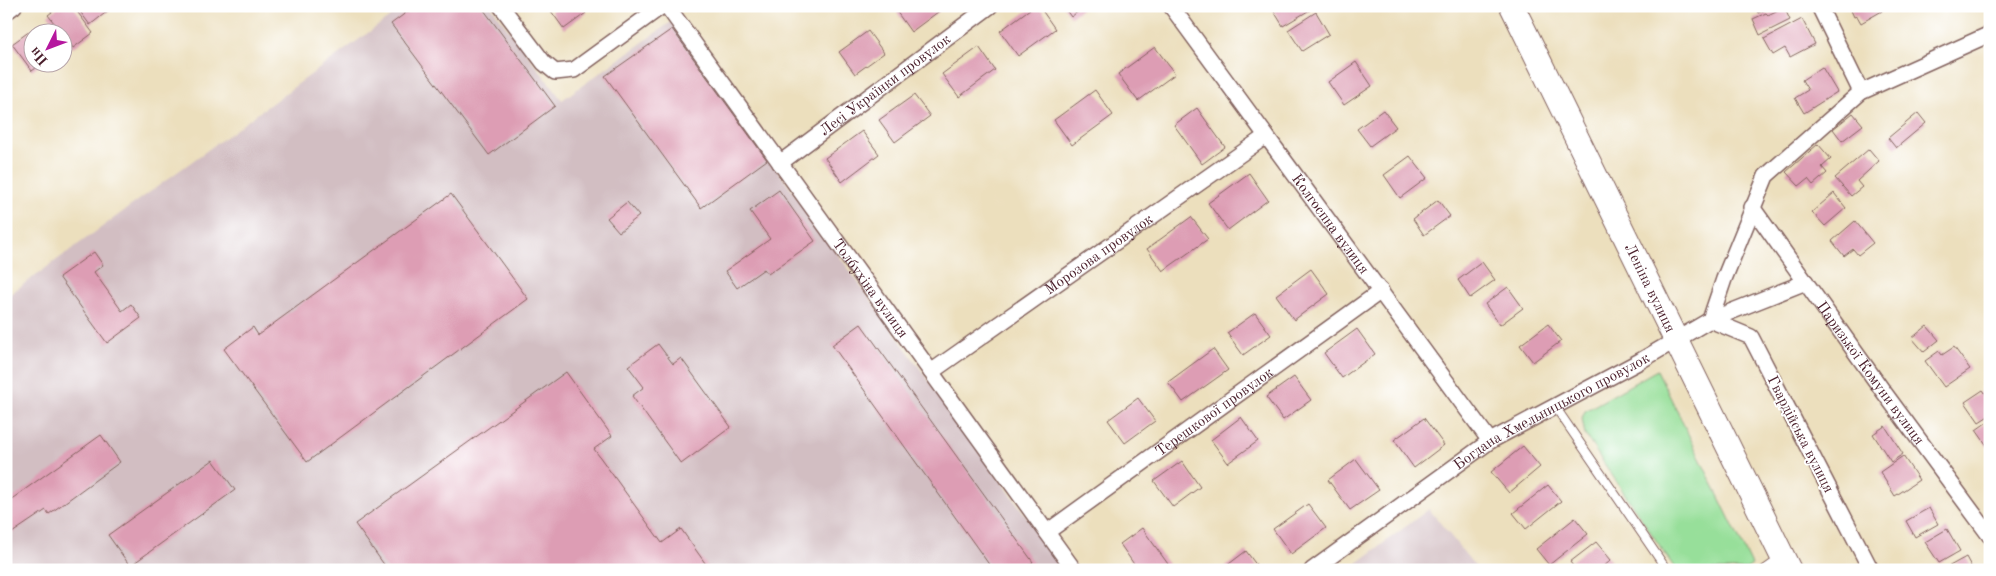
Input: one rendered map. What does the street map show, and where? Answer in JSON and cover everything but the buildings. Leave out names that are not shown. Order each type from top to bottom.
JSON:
[{"type":"main road","name":"Леніна вулиця","points":[[1512,6],[1677,340],[1779,565]]},
{"type":"street","points":[[6,12],[14,6]]},
{"type":"street","points":[[501,6],[544,63],[555,72],[574,70],[662,6]]},
{"type":"street","name":"Толбухіна вулиця","points":[[667,6],[1074,570]]},
{"type":"street","name":"Лесі Українки провулок","points":[[780,163],[990,6]]},
{"type":"street","name":"Колгоспна вулиця","points":[[1171,6],[1490,441]]},
{"type":"street","points":[[1819,6],[1862,92]]},
{"type":"street","points":[[1710,320],[1752,207],[1766,176],[1862,92],[1990,34]]},
{"type":"street","name":"Морозова провулок","points":[[931,372],[1266,136]]},
{"type":"street","name":"Паризької Комуни вулиця","points":[[1752,207],[1883,391],[1990,536]]},
{"type":"street","name":"Богдана Хмельницького провулок","points":[[1312,570],[1490,441],[1677,340],[1710,320],[1806,282]]},
{"type":"street","name":"Терешкової провулок","points":[[1047,532],[1381,291]]},
{"type":"street","name":"Гвардійська вулиця","points":[[1710,320],[1751,337],[1870,570]]},
{"type":"lane","points":[[1554,406],[1667,570]]},
{"type":"shaded area","points":[[405,6],[491,6],[562,100],[671,22],[1065,570],[6,570],[6,297]]},
{"type":"shaded area","points":[[1429,509],[1478,570],[1348,570]]},
{"type":"green space","points":[[1657,370],[1752,565],[1745,570],[1676,570],[1585,435],[1582,418],[1585,411]]}]
